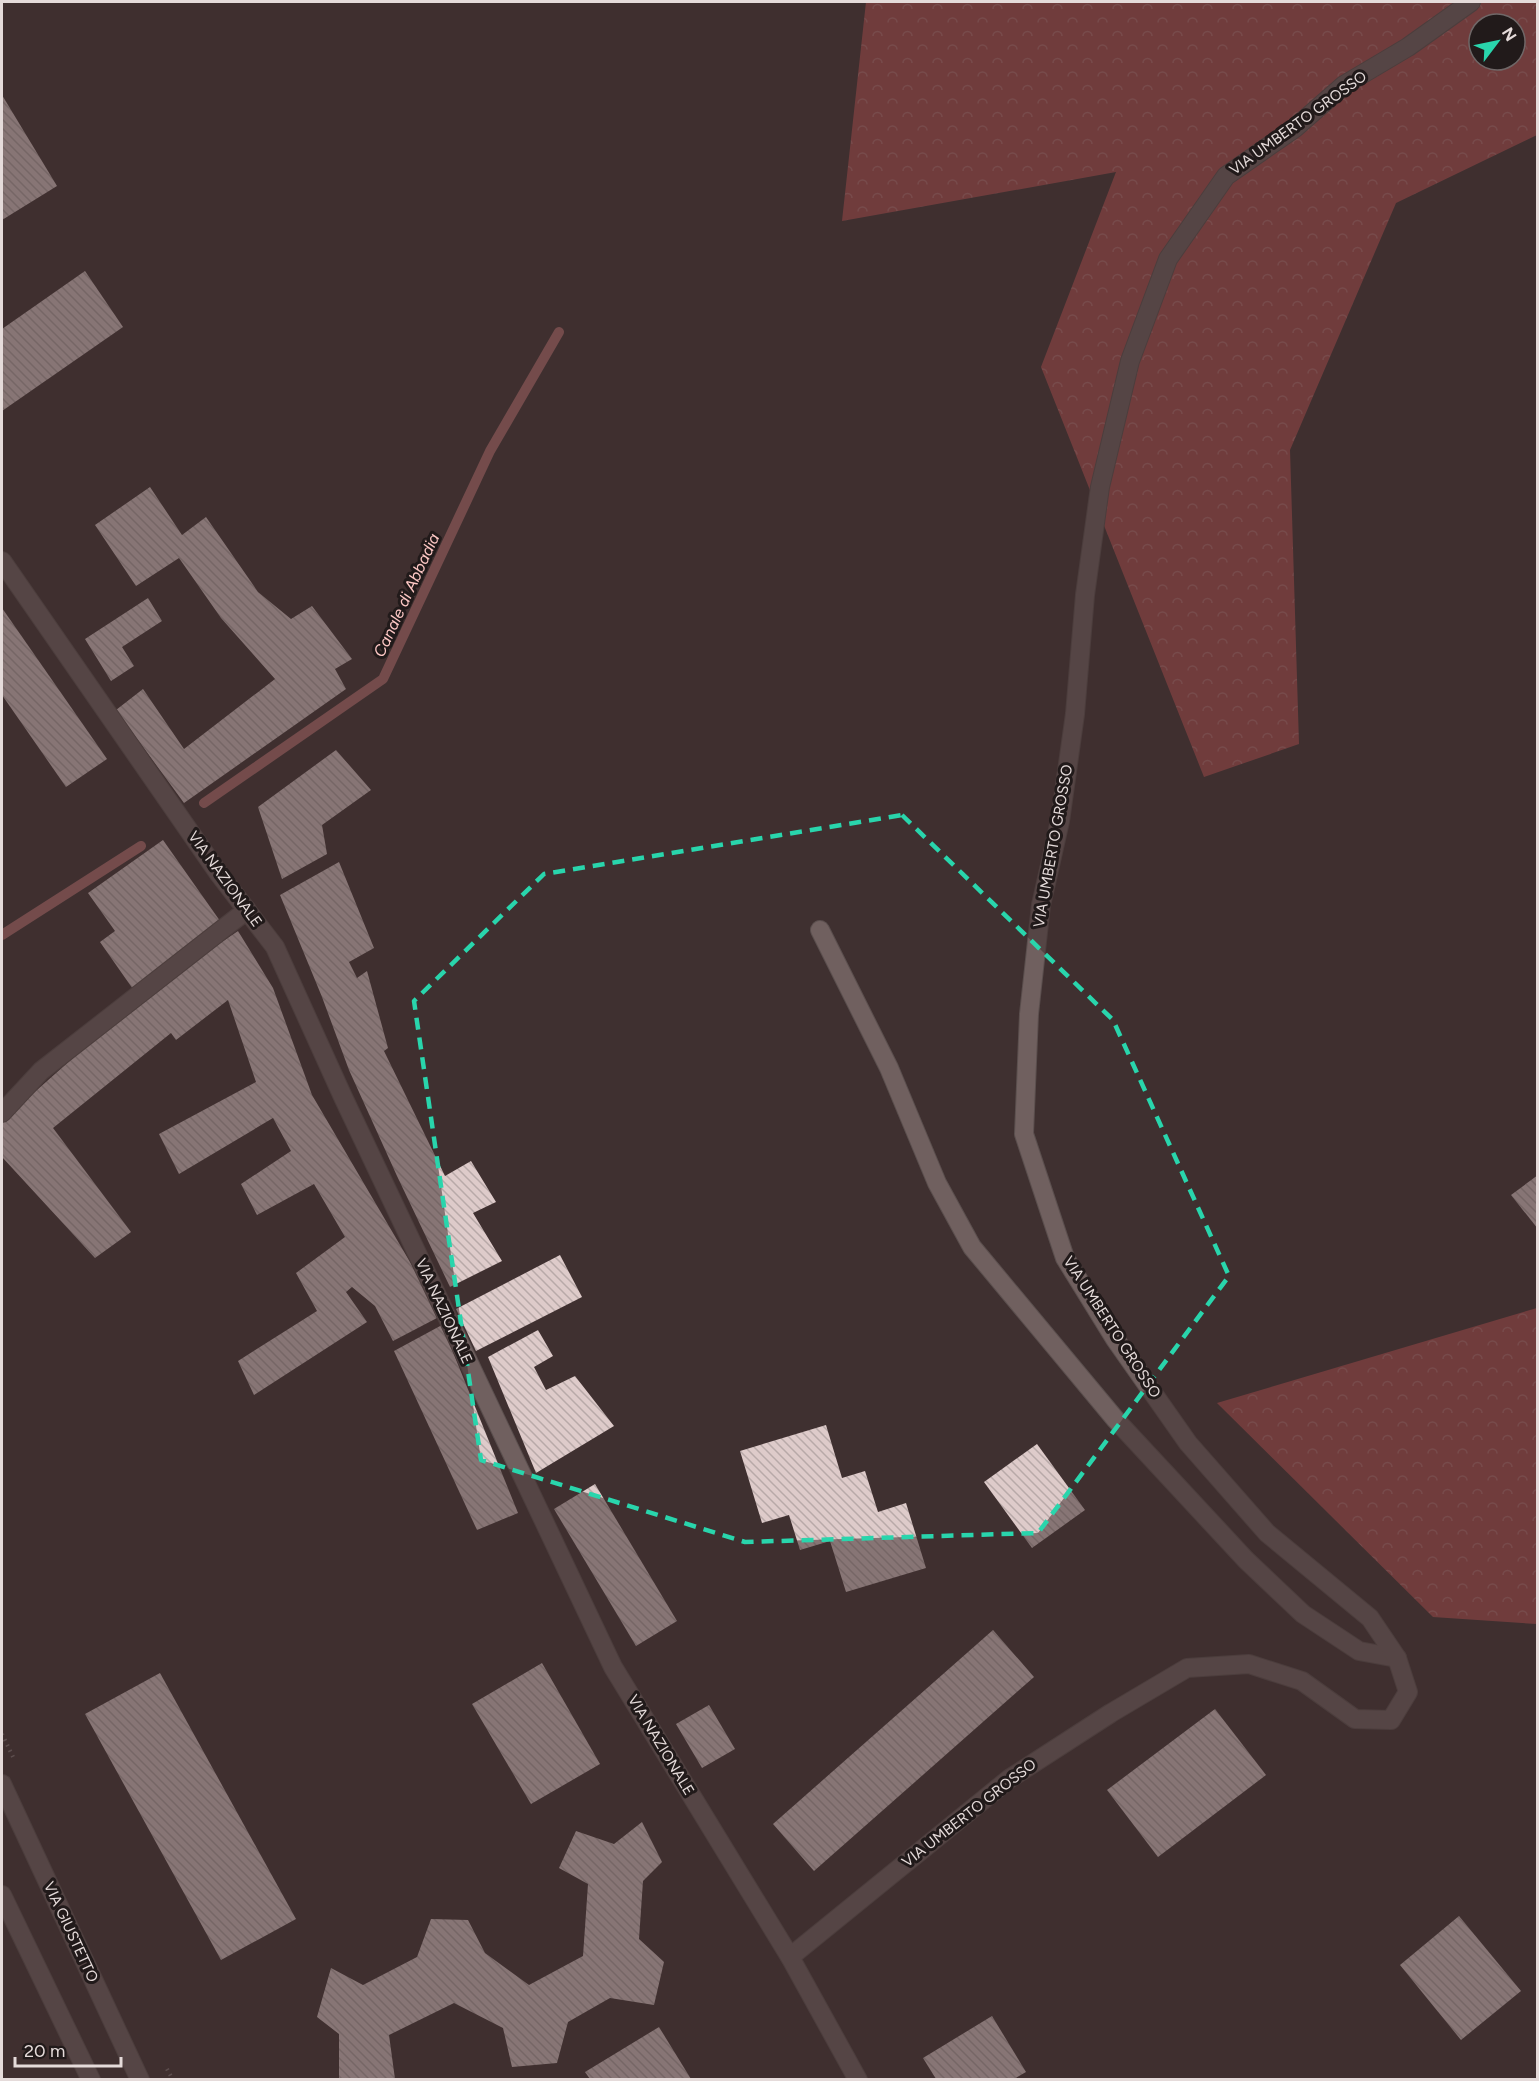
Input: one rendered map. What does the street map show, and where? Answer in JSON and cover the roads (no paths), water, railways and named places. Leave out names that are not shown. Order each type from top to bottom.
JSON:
[{"type":"street","name":"VIA UMBERTO GROSSO","points":[[790,1957],[1009,1779],[1111,1713],[1187,1668],[1249,1664],[1302,1681],[1355,1719],[1391,1720],[1408,1692],[1397,1659],[1370,1618],[1267,1533],[1188,1443],[1116,1339],[1065,1258],[1024,1134],[1029,1014],[1041,905],[1060,821],[1075,714],[1085,595],[1100,487],[1130,361],[1168,260],[1226,176],[1295,128],[1344,85],[1408,47],[1471,2]]},
{"type":"street","name":"VIA NAZIONALE","points":[[2,561],[219,874],[275,947],[343,1097],[613,1667],[790,1957],[858,2079]]},
{"type":"street","points":[[2,1113],[41,1071],[247,910]]},
{"type":"street","points":[[820,930],[889,1068],[937,1183],[972,1247],[1116,1420],[1246,1560],[1303,1614],[1349,1645],[1359,1651],[1397,1659]]},
{"type":"street","name":"VIA GIUSTETTO","points":[[2,1784],[140,2079]]},
{"type":"street","points":[[2,1895],[91,2079]]},
{"type":"waterway","name":"Canale di Abbadia","points":[[204,803],[383,679],[490,451],[559,332]]},
{"type":"waterway","name":"Canale di Abbadia","points":[[2,935],[141,846]]}]
